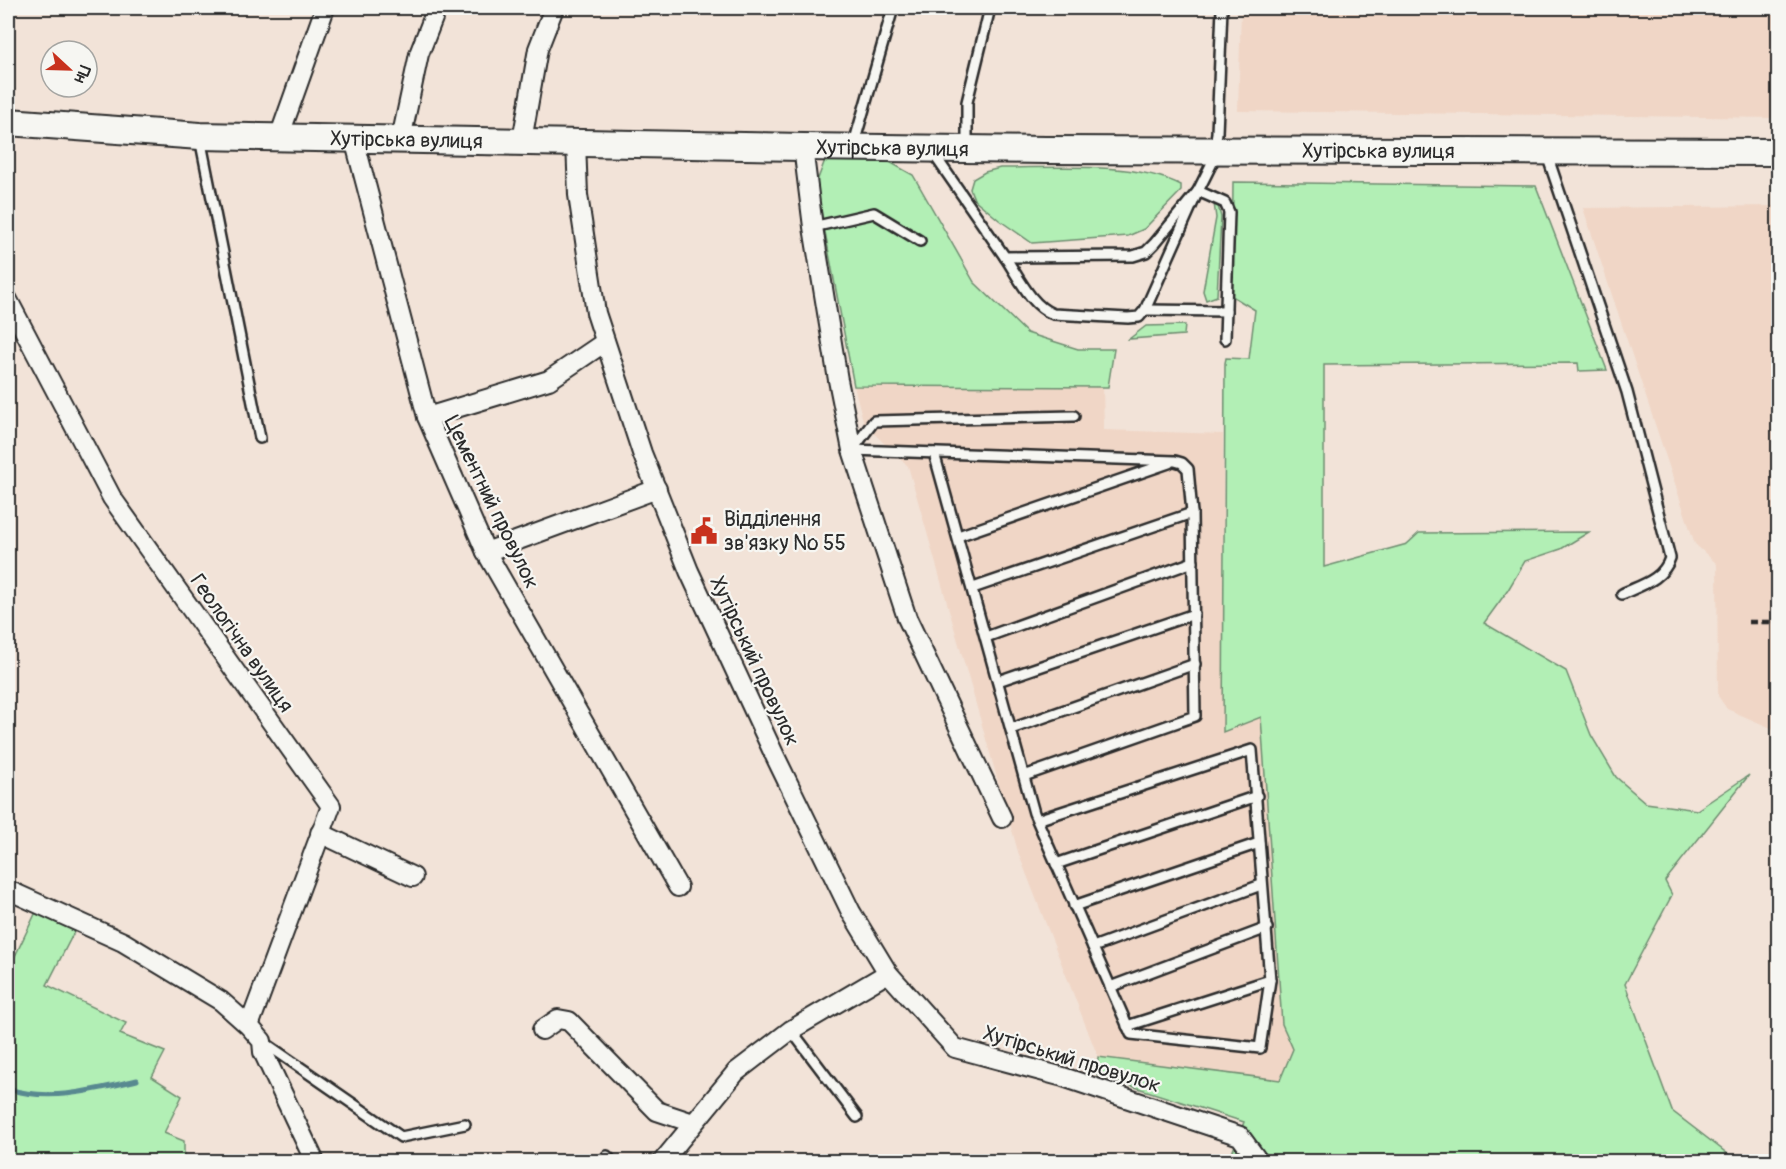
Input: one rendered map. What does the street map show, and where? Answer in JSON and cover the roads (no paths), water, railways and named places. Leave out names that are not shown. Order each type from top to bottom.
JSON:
[{"type":"main road","name":"Хутірська вулиця","points":[[8,122],[200,136],[803,147],[1779,152]]},
{"type":"street","points":[[279,137],[325,8]]},
{"type":"street","points":[[401,139],[418,54],[437,8]]},
{"type":"street","points":[[522,141],[538,49],[554,8]]},
{"type":"street","name":"Цементний провулок","points":[[354,139],[427,417],[486,552],[678,886]]},
{"type":"street","name":"Хутірський провулок","points":[[576,142],[578,195],[596,314],[642,453],[689,571],[774,754],[851,912],[888,973],[955,1048],[1063,1077],[1240,1136],[1259,1161]]},
{"type":"street","points":[[803,147],[813,227],[852,450],[907,618],[1002,818]]},
{"type":"street","name":"Геологічна вулиця","points":[[8,300],[112,498],[330,806],[249,1026]]},
{"type":"street","points":[[427,417],[549,380],[605,342]]},
{"type":"street","points":[[486,552],[657,489]]},
{"type":"street","points":[[321,833],[413,877]]},
{"type":"street","points":[[8,890],[123,942],[221,1001],[262,1041],[263,1052],[315,1161]]},
{"type":"street","points":[[662,1161],[736,1072],[791,1030],[888,973]]},
{"type":"street","points":[[542,1030],[558,1019],[569,1021],[657,1112],[693,1124]]},
{"type":"lane","points":[[853,147],[892,8]]},
{"type":"lane","points":[[966,149],[967,102],[990,8]]},
{"type":"lane","points":[[929,148],[1036,302],[1046,311],[1053,314],[1139,317],[1145,310],[1212,163],[1215,150],[1222,8]]},
{"type":"lane","points":[[200,136],[260,438]]},
{"type":"lane","points":[[1545,150],[1627,392],[1670,558],[1667,567],[1660,575],[1622,594]]},
{"type":"lane","points":[[1005,257],[1133,256],[1146,252],[1198,190]]},
{"type":"lane","points":[[1198,190],[1225,203],[1229,212],[1225,339]]},
{"type":"lane","points":[[813,227],[874,213],[920,241]]},
{"type":"lane","points":[[1145,310],[1226,311]]},
{"type":"lane","points":[[852,450],[874,421],[1074,416]]},
{"type":"lane","points":[[852,450],[1175,461],[1182,463],[1188,469],[1192,513],[1196,716],[1024,776]]},
{"type":"lane","points":[[934,453],[1037,820],[1131,1034],[1260,1048],[1270,980],[1252,750],[1037,820]]},
{"type":"lane","points":[[958,536],[1175,461]]},
{"type":"lane","points":[[973,588],[1192,513]]},
{"type":"lane","points":[[986,637],[1193,562]]},
{"type":"lane","points":[[998,681],[1194,614]]},
{"type":"lane","points":[[1011,729],[1195,664]]},
{"type":"lane","points":[[1056,864],[1257,796]]},
{"type":"lane","points":[[1074,906],[1259,843]]},
{"type":"lane","points":[[1092,947],[1262,885]]},
{"type":"lane","points":[[1110,987],[1267,928]]},
{"type":"lane","points":[[1127,1026],[1270,980]]},
{"type":"lane","points":[[791,1030],[857,1118]]},
{"type":"lane","points":[[262,1041],[401,1137],[465,1124]]},
{"type":"waterway","points":[[8,1089],[24,1093],[56,1095],[89,1091],[137,1080]]},
{"type":"railway","points":[[1748,622],[1778,622]]},
{"type":"place","name":"Відділення зв'язку № 55","points":[[704,531]]}]
